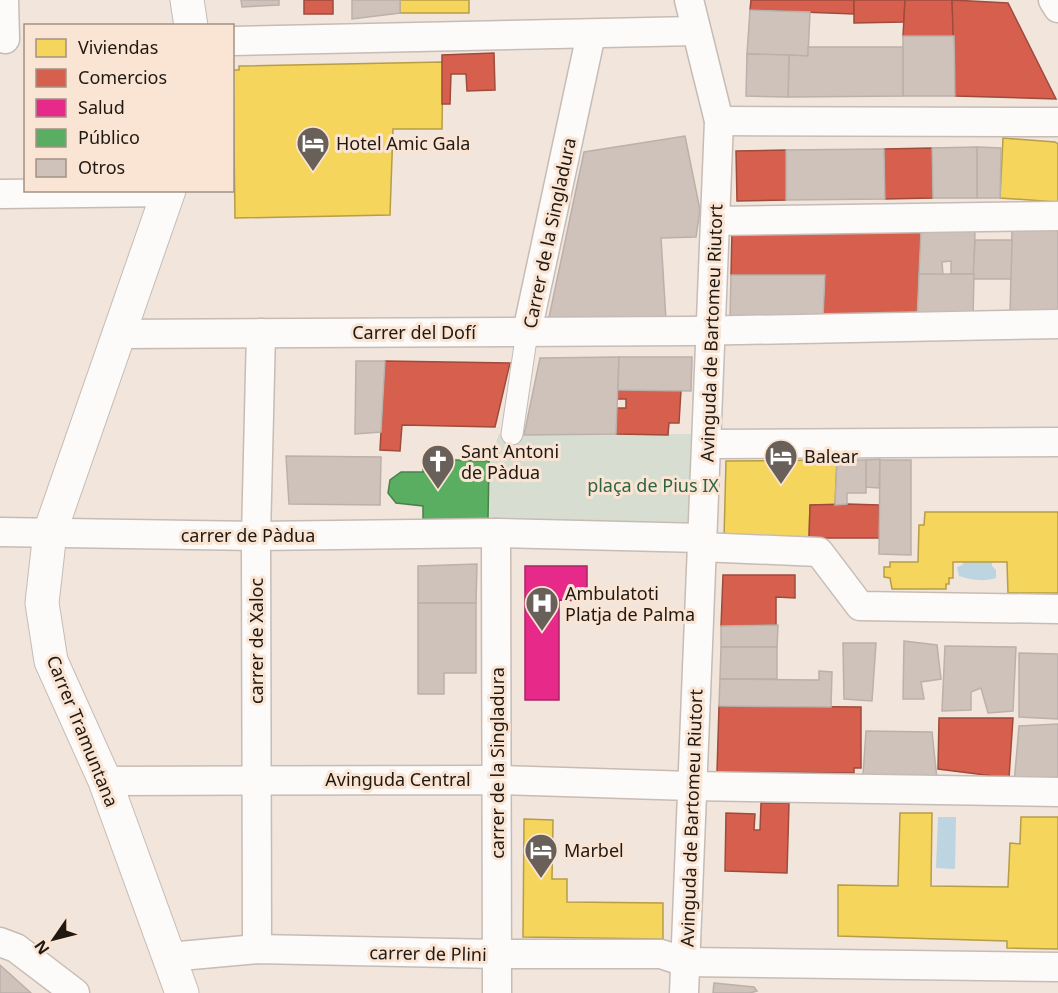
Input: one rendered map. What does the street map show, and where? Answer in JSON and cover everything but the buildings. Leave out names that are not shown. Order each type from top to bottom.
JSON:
[{"type":"street","points":[[4,0],[10,39]]},
{"type":"street","points":[[187,0],[191,24]]},
{"type":"street","name":"Avinguda de Bartomeu Riutort","points":[[684,993],[719,121],[689,0]]},
{"type":"street","points":[[1053,0],[1058,8]]},
{"type":"street","points":[[234,41],[696,32]]},
{"type":"street","name":"Carrer de la Singladura","points":[[512,434],[527,332],[591,34]]},
{"type":"street","points":[[719,121],[1058,122]]},
{"type":"street","points":[[0,194],[112,192]]},
{"type":"street","name":"Carrer Tramuntana","points":[[168,192],[50,532],[42,603],[51,661],[105,781],[182,993]]},
{"type":"street","points":[[715,221],[1058,216]]},
{"type":"street","name":"Carrer del Dofí","points":[[117,334],[711,331],[1058,324]]},
{"type":"street","name":"carrer de Xaloc","points":[[257,950],[256,536],[261,333]]},
{"type":"street","points":[[707,444],[1058,442]]},
{"type":"street","name":"carrer de Pàdua","points":[[0,532],[256,536],[496,533]]},
{"type":"street","points":[[496,533],[702,542],[819,552],[860,606],[1058,609]]},
{"type":"street","name":"carrer de la Singladura","points":[[496,533],[497,993]]},
{"type":"street","name":"Avinguda Central","points":[[105,781],[497,780],[691,786],[1058,792]]},
{"type":"street","points":[[0,942],[16,948],[75,993]]},
{"type":"street","name":"carrer de Plini","points":[[169,957],[257,950],[661,954],[686,962],[1058,967]]},
{"type":"green space","name":"plaça de Pius IX","points":[[499,434],[707,434],[702,538],[496,533],[489,519],[489,461]]},
{"type":"water","points":[[964,562],[992,562],[996,570],[996,578],[977,580],[959,576],[957,567]]},
{"type":"water","points":[[938,817],[956,817],[955,869],[936,868]]},
{"type":"place","name":"Hotel Amic Gala","points":[[313,172]]},
{"type":"place","name":"Balear","points":[[781,485]]},
{"type":"place","name":"Sant Antoni de Pàdua","points":[[438,490]]},
{"type":"place","name":"Ambulatoti Platja de Palma","points":[[542,632]]},
{"type":"place","name":"Marbel","points":[[541,879]]}]
